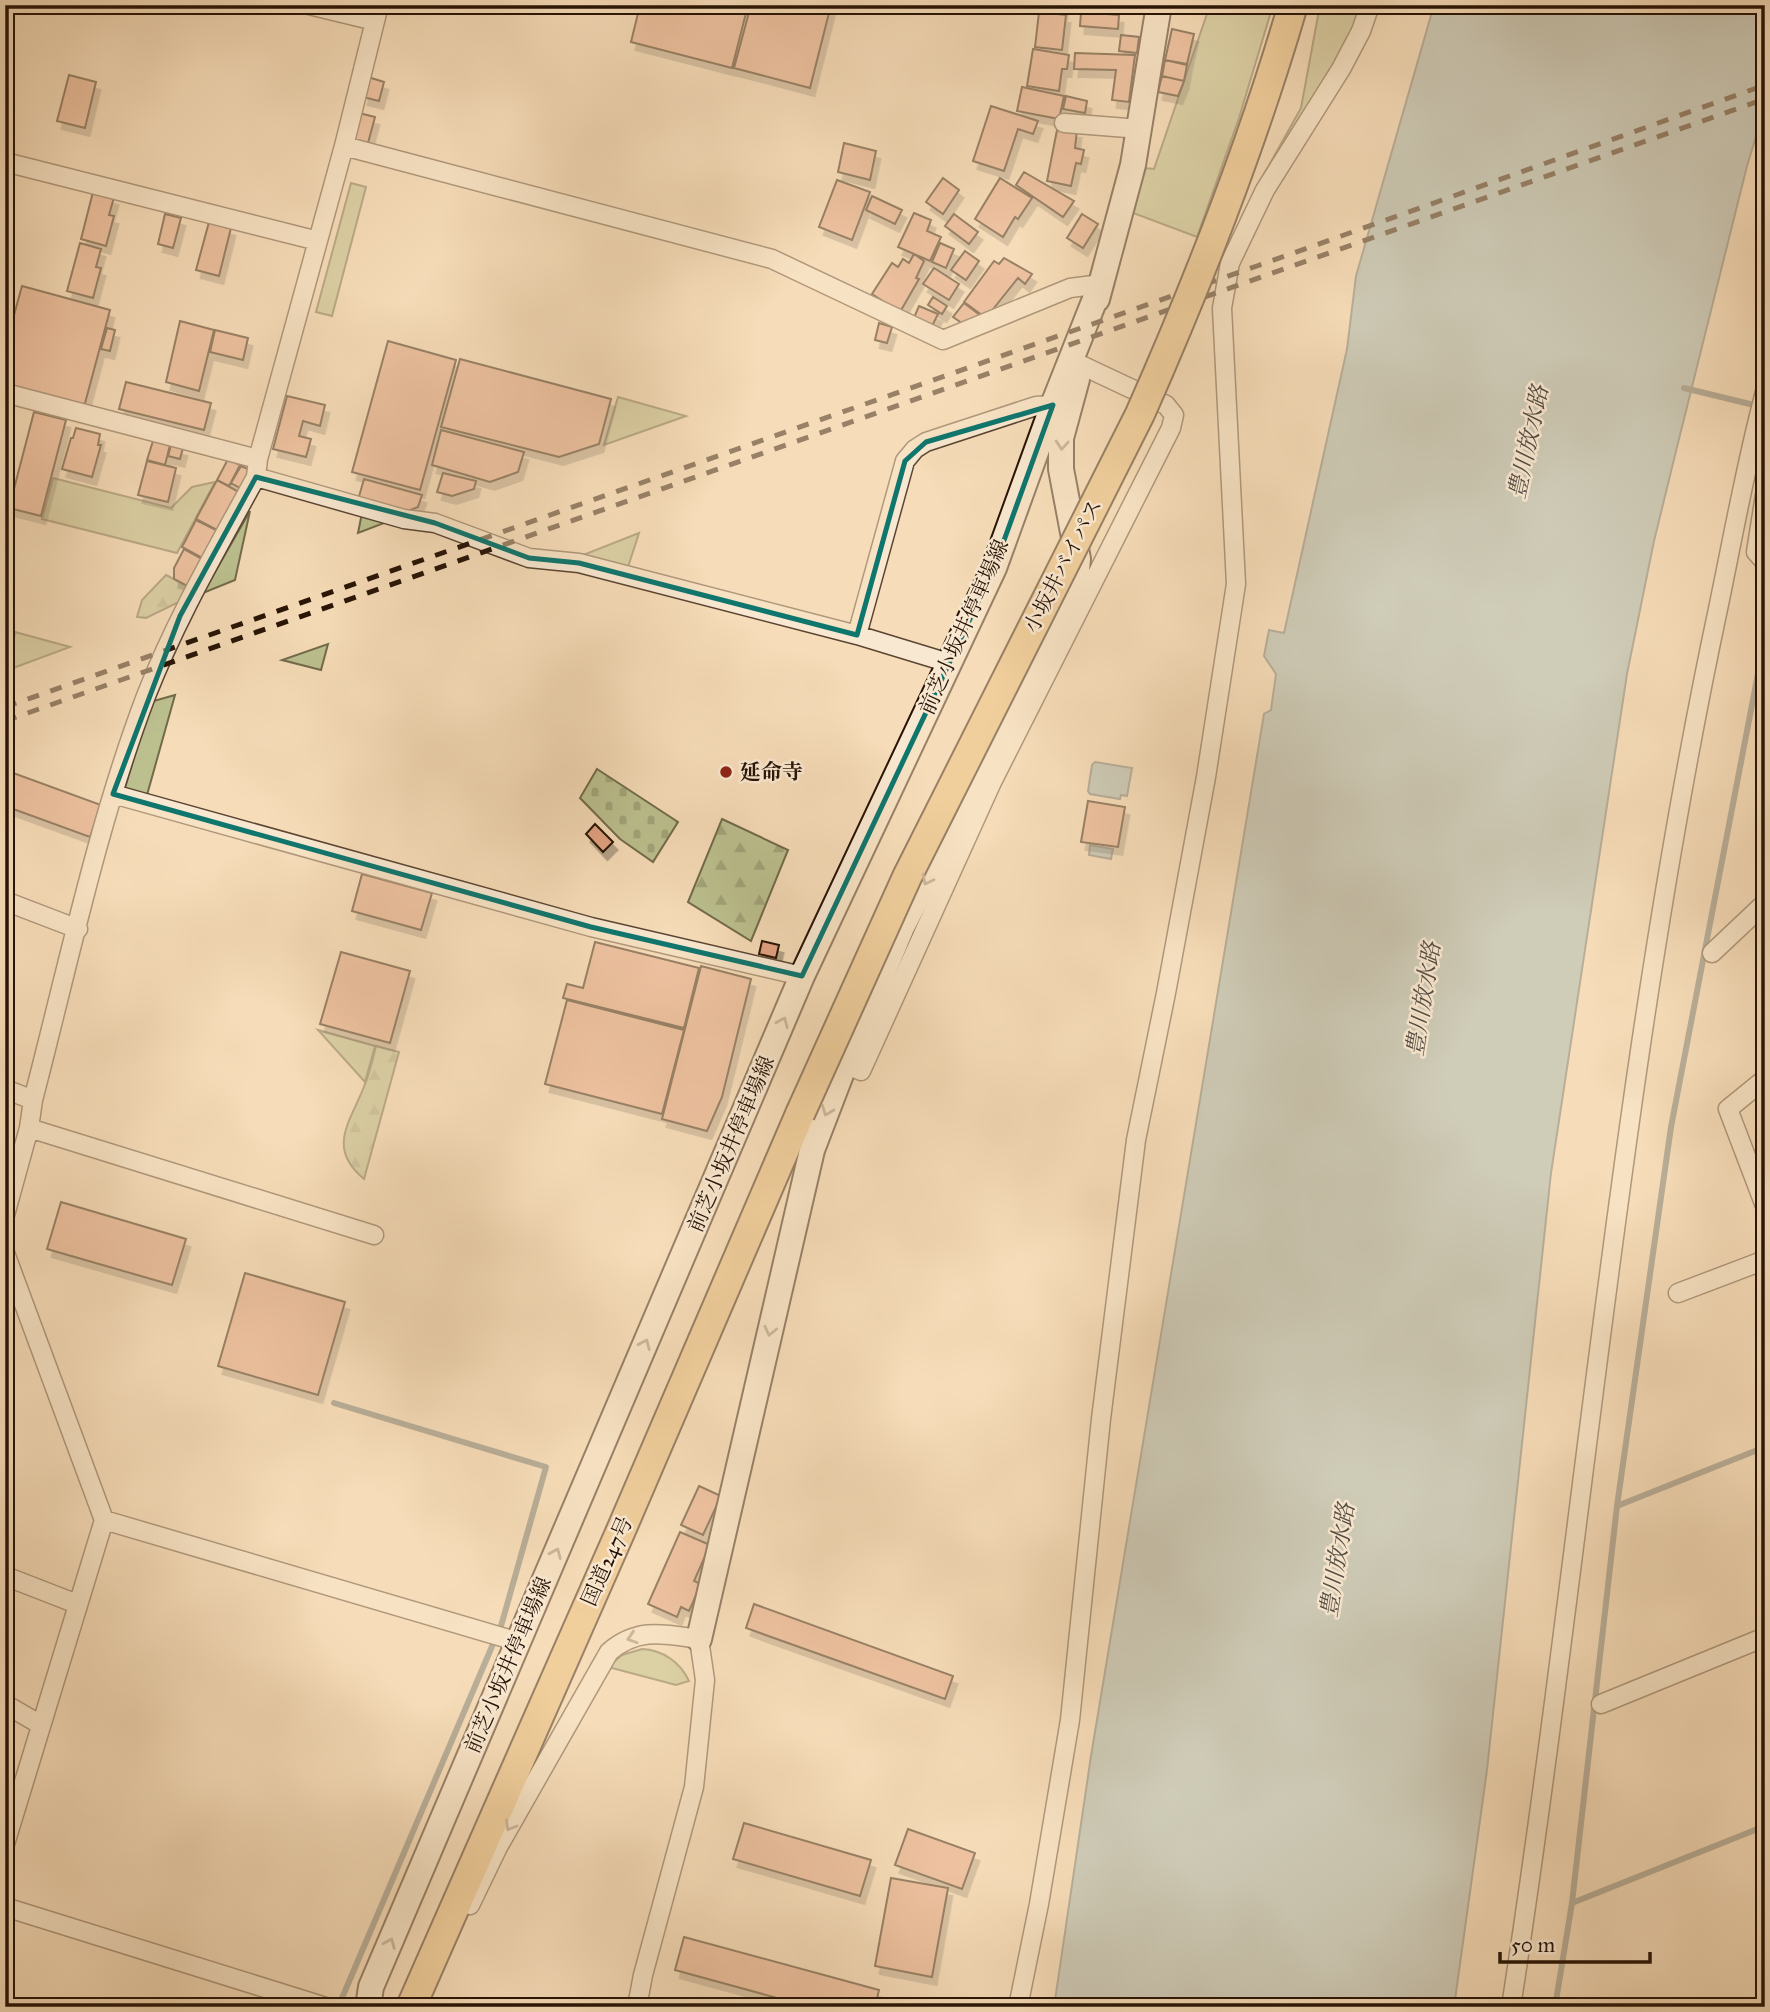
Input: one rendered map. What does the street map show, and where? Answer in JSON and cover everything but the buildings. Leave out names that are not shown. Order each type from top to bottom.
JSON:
[{"type":"highway","name":"小坂井バイパス","points":[[800,1114],[907,877],[1140,414],[1221,218],[1270,85],[1293,5]]},
{"type":"highway","name":"国道247号","points":[[411,2007],[622,1528],[800,1114]]},
{"type":"main road","name":"前芝小坂井停車場線","points":[[699,1639],[812,1150],[902,927],[1074,591],[1078,559],[1061,469],[1061,438],[1122,212],[1139,129],[1159,5]]},
{"type":"main road","name":"前芝小坂井停車場線","points":[[367,2000],[802,976],[994,568],[1053,405],[1101,284]]},
{"type":"street","points":[[5,1215],[113,794],[146,696],[180,616],[256,477],[258,459],[344,146],[377,13],[309,5]]},
{"type":"street","points":[[1018,2007],[1071,1709],[1101,1419],[1136,1140],[1206,777],[1236,584],[1223,309],[1230,263],[1265,190],[1341,69],[1361,31],[1370,5]]},
{"type":"street","points":[[1064,123],[1139,129]]},
{"type":"street","points":[[344,146],[772,259],[943,340],[1070,288],[1101,284]]},
{"type":"street","points":[[5,162],[318,241]]},
{"type":"street","points":[[845,1064],[861,1071],[992,782],[1171,428],[1174,415],[1166,405],[1081,365]]},
{"type":"street","points":[[1511,2007],[1537,1837],[1645,1001],[1697,707],[1765,392]]},
{"type":"street","points":[[5,393],[258,459]]},
{"type":"street","points":[[857,635],[905,461],[915,449],[926,442],[1036,406],[1053,405]]},
{"type":"street","points":[[1759,412],[1765,432]]},
{"type":"street","points":[[256,477],[404,519],[435,523],[529,558],[579,564],[857,635],[949,663]]},
{"type":"street","points":[[1765,495],[1756,552],[1765,562]]},
{"type":"street","points":[[113,794],[592,927],[802,976]]},
{"type":"street","points":[[5,901],[78,929]]},
{"type":"street","points":[[1712,953],[1765,903]]},
{"type":"street","points":[[1765,1079],[1728,1109],[1765,1206]]},
{"type":"street","points":[[5,1090],[33,1100]]},
{"type":"street","points":[[29,1129],[374,1235]]},
{"type":"street","points":[[5,1253],[104,1520],[5,1844]]},
{"type":"street","points":[[1678,1293],[1765,1260]]},
{"type":"street","points":[[104,1520],[519,1642]]},
{"type":"street","points":[[5,1576],[77,1604]]},
{"type":"street","points":[[436,1946],[456,1935],[498,1847],[609,1652],[621,1642],[637,1635],[665,1634],[699,1639],[705,1680],[694,1787],[643,1975],[637,2007]]},
{"type":"street","points":[[1601,1704],[1765,1637]]},
{"type":"street","points":[[5,1704],[41,1726]]},
{"type":"street","points":[[5,1907],[326,2007]]},
{"type":"highlighted area","points":[[1053,405],[994,568],[802,976],[591,927],[113,794],[180,616],[256,477],[435,523],[529,558],[579,563],[857,635],[905,461],[926,442]]},
{"type":"green space","points":[[1210,5],[1273,5],[1239,118],[1197,237],[1133,213],[1145,168],[1154,169]]},
{"type":"green space","points":[[1320,5],[1363,5],[1348,42],[1258,185],[1301,108]]},
{"type":"green space","points":[[351,183],[366,187],[332,316],[316,312]]},
{"type":"green space","points":[[618,397],[686,416],[604,445]]},
{"type":"green space","points":[[53,478],[171,508],[192,487],[215,482],[177,553],[42,519]]},
{"type":"green space","points":[[250,511],[235,580],[203,593]]},
{"type":"green space","points":[[362,513],[392,520],[358,533]]},
{"type":"green space","points":[[639,533],[628,567],[583,555]]},
{"type":"green space","points":[[166,575],[191,588],[185,599],[146,618],[137,617],[142,600]]},
{"type":"green space","points":[[15,632],[70,647],[8,670]]},
{"type":"green space","points":[[328,644],[321,670],[282,660]]},
{"type":"green space","points":[[175,695],[147,795],[125,788],[150,702]]},
{"type":"green space","points":[[597,769],[678,822],[653,862],[620,839],[580,798]]},
{"type":"green space","points":[[722,819],[788,850],[751,941],[688,902]]},
{"type":"green space","points":[[318,1030],[375,1046],[365,1082]]},
{"type":"green space","points":[[376,1046],[399,1052],[364,1179],[352,1167],[344,1144],[345,1133],[367,1079]]},
{"type":"green space","points":[[642,1649],[670,1658],[681,1668],[689,1681],[676,1685],[608,1667],[622,1655]]},
{"type":"water","name":"豊川放水路","points":[[1434,5],[1765,5],[1765,107],[1747,166],[1654,541],[1627,674],[1551,1173],[1487,1770],[1454,2007],[1054,2007],[1091,1756],[1264,714],[1271,710],[1276,674],[1264,656],[1269,630],[1284,633],[1347,349],[1356,276]]},
{"type":"water","points":[[1095,762],[1132,768],[1127,796],[1121,795],[1120,799],[1090,794],[1088,791],[1092,765]]},
{"type":"water","points":[[1090,845],[1113,849],[1111,859],[1089,855]]},
{"type":"waterway","points":[[1684,388],[1750,404]]},
{"type":"waterway","points":[[1555,2007],[1572,1903],[1617,1506],[1671,1127],[1765,637]]},
{"type":"waterway","points":[[334,1403],[546,1467],[501,1626]]},
{"type":"waterway","points":[[1617,1506],[1765,1447]]},
{"type":"waterway","points":[[342,1998],[496,1637]]},
{"type":"waterway","points":[[1572,1903],[1765,1826]]},
{"type":"railway","points":[[5,707],[1765,85]]},
{"type":"railway","points":[[5,721],[1765,99]]},
{"type":"place","name":"延命寺","points":[[726,772]]}]
